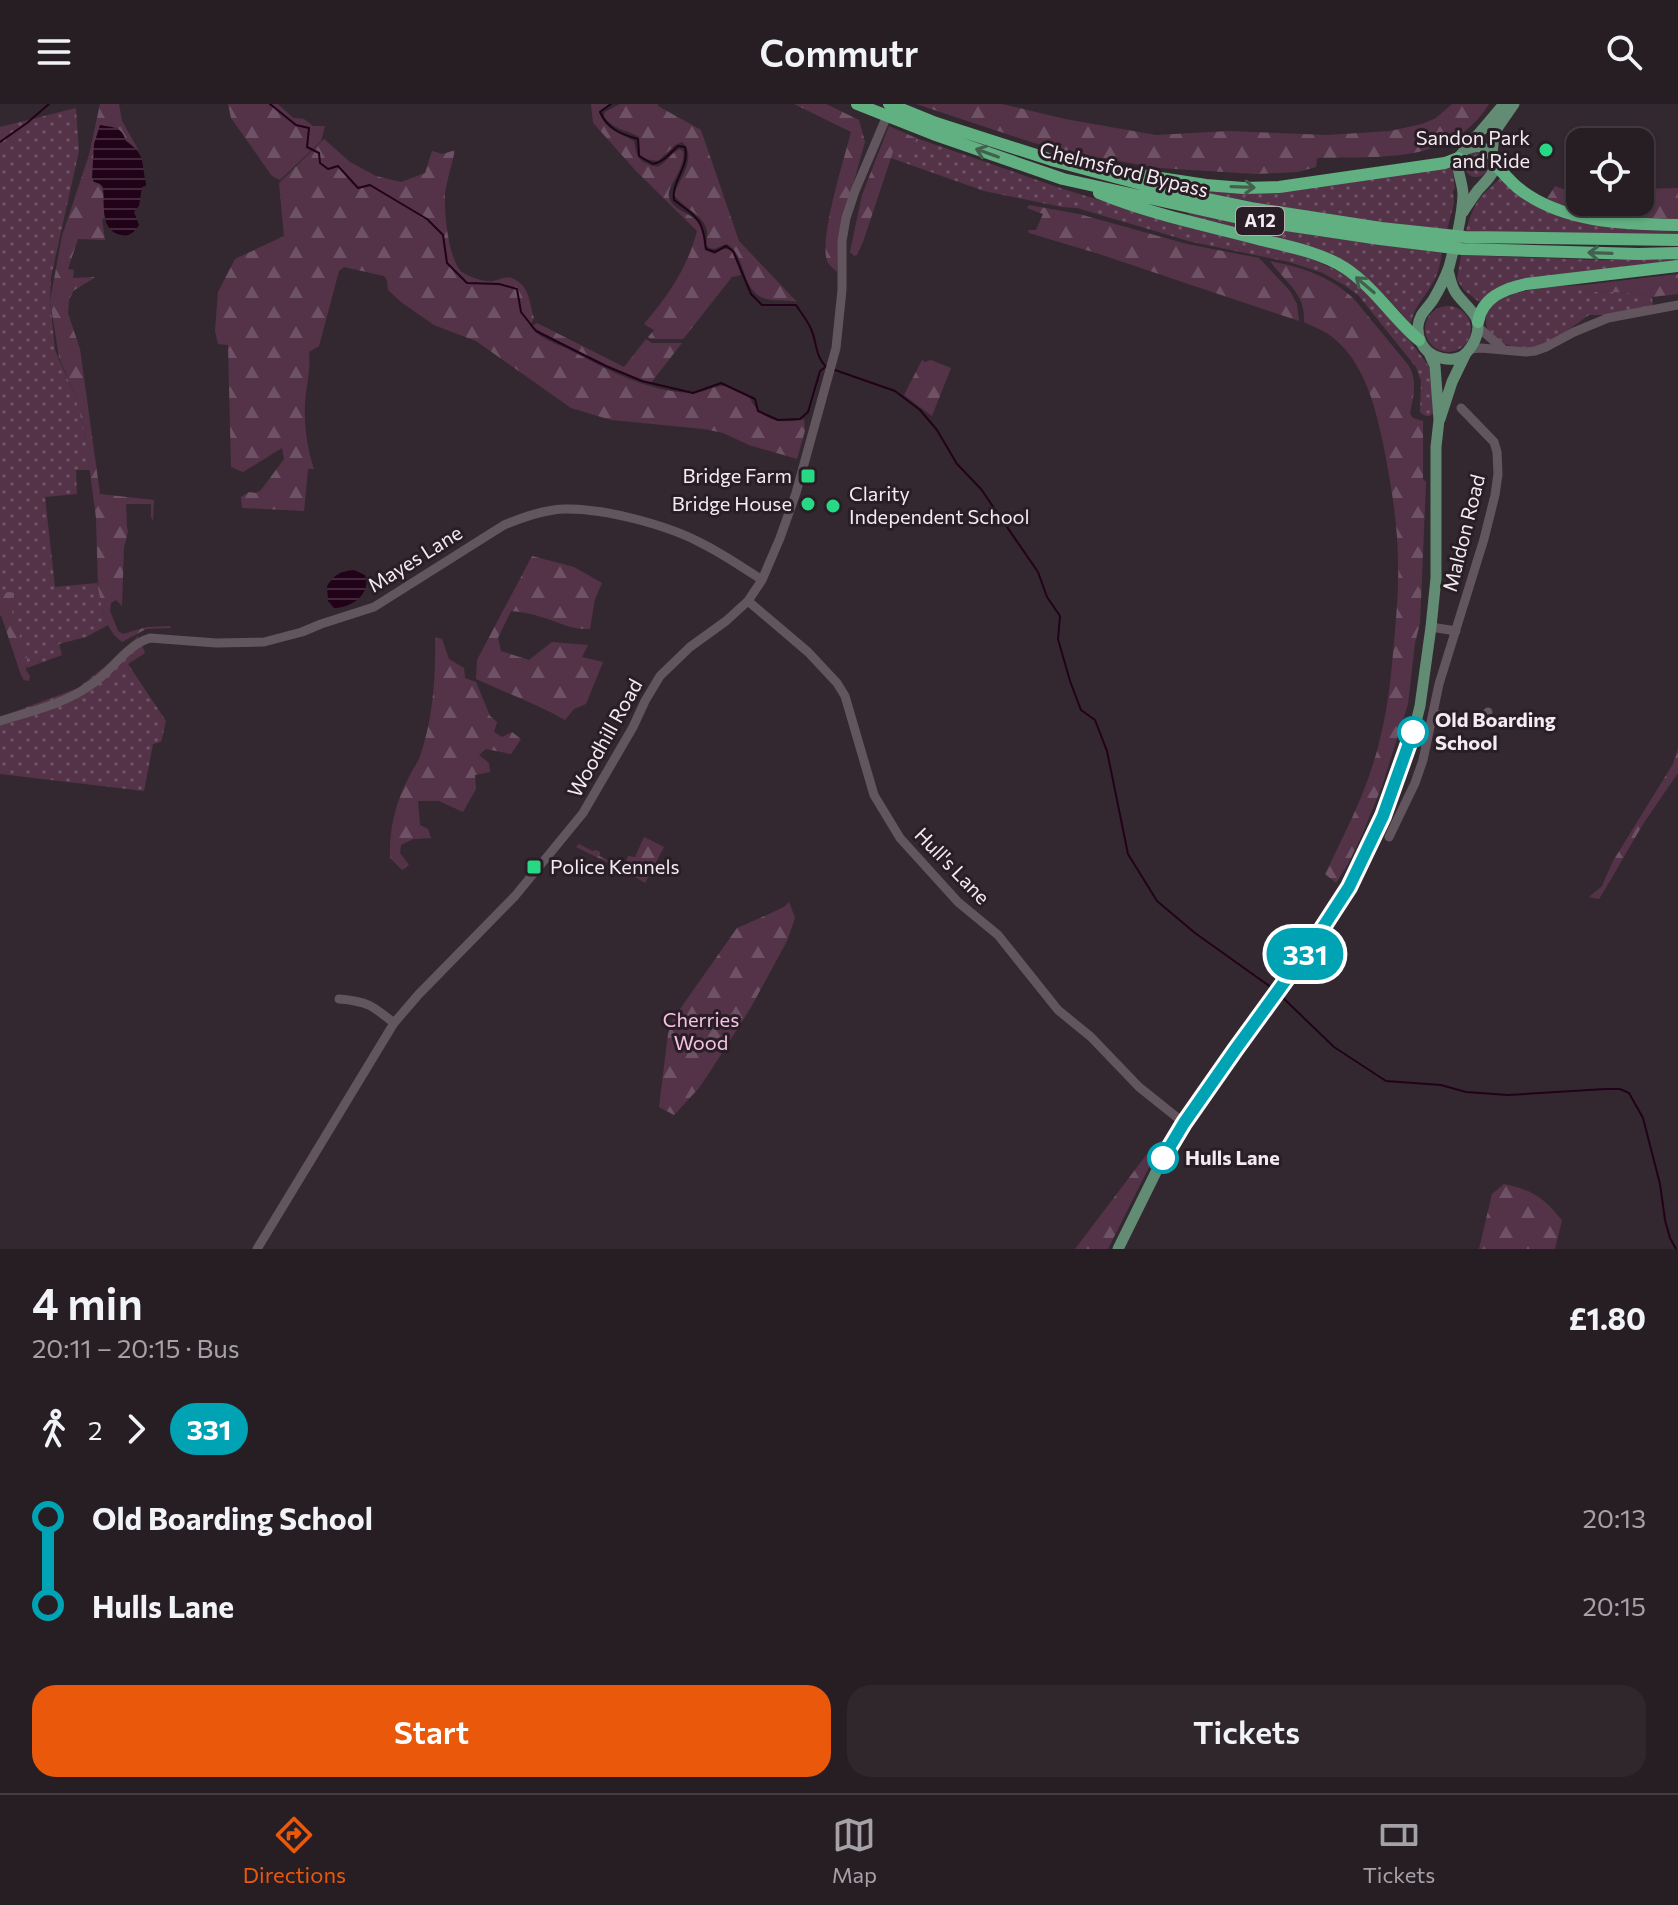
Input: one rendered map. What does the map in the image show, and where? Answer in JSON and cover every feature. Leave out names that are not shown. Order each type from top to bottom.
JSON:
[{"type":"highway","name":"Chelmsford Bypass","points":[[857,104],[1063,179],[1239,218],[1380,239],[1478,249],[1678,253]]},
{"type":"highway","name":"Chelmsford Bypass","points":[[890,104],[936,123],[1055,161],[1167,191],[1251,208],[1465,237],[1678,240]]},
{"type":"highway","name":"A12","points":[[1055,161],[1243,188],[1279,187],[1445,163],[1462,154]]},
{"type":"highway","points":[[1494,160],[1517,186],[1541,203],[1607,222],[1678,225]]},
{"type":"highway","name":"A12","points":[[1063,179],[1116,200],[1325,259],[1362,282],[1419,340]]},
{"type":"highway","points":[[1478,324],[1484,305],[1513,287],[1678,266]]},
{"type":"main road","points":[[1448,270],[1452,285],[1473,312],[1478,324],[1468,351],[1458,358],[1447,360],[1429,353],[1419,340],[1418,322],[1448,270],[1461,215],[1459,173],[1462,154],[1504,104]]},
{"type":"main road","points":[[1461,215],[1492,176],[1494,133],[1514,104]]},
{"type":"main road","points":[[1462,154],[1480,147],[1487,149],[1494,160]]},
{"type":"main road","points":[[1459,173],[1471,183],[1488,180]]},
{"type":"main road","points":[[1430,304],[1446,299],[1466,304]]},
{"type":"main road","name":"Maldon Road","points":[[1439,420],[1452,382],[1468,351]]},
{"type":"main road","name":"Maldon Road","points":[[1118,1249],[1184,1123],[1349,887],[1383,816],[1412,738],[1420,706],[1436,578],[1436,447],[1439,420],[1435,366],[1429,353]]},
{"type":"street","name":"Woodhill Road","points":[[257,1249],[394,1023],[504,908],[583,813],[660,676],[690,647],[748,601],[762,580],[796,493],[836,348],[846,218],[890,104]]},
{"type":"street","points":[[1468,351],[1535,351],[1608,318],[1678,305]]},
{"type":"street","points":[[1478,324],[1485,335],[1504,349]]},
{"type":"street","name":"Maldon Road","points":[[1389,837],[1423,760],[1433,713],[1484,539],[1498,474],[1494,442],[1461,408]]},
{"type":"street","name":"Mayes Lane","points":[[0,721],[57,704],[78,694],[104,676],[127,650],[140,641],[150,638],[216,643],[264,642],[374,607],[504,525],[544,512],[566,509],[591,511],[678,532],[703,543],[762,580]]},
{"type":"street","name":"Hull's Lane","points":[[748,601],[808,652],[837,683],[845,696],[874,795],[900,838],[958,902],[998,935],[1058,1010],[1091,1037],[1139,1087],[1184,1123]]},
{"type":"street","points":[[1431,627],[1456,631]]},
{"type":"street","points":[[1433,713],[1476,724],[1488,712]]},
{"type":"street","points":[[339,999],[371,1005],[394,1023]]},
{"type":"green space","points":[[100,104],[119,104],[122,121],[139,151],[126,141],[119,130],[100,125],[100,184],[105,202],[106,222],[105,218],[102,219],[105,240],[78,239],[68,269],[74,270],[73,278],[94,278],[73,291],[68,313],[80,349],[100,494],[154,500],[153,521],[151,504],[126,504],[128,531],[124,548],[122,606],[116,600],[111,603],[110,611],[118,631],[123,634],[147,627],[171,626],[146,629],[122,642],[114,635],[103,612],[98,588],[96,518],[85,435],[76,398],[59,357],[50,301],[62,236],[89,155]]},
{"type":"green space","points":[[228,104],[278,104],[293,118],[304,119],[313,126],[325,126],[321,141],[280,180],[272,176],[231,118]]},
{"type":"green space","points":[[591,104],[610,104],[599,111],[604,122],[634,141],[638,156],[646,163],[657,167],[680,149],[683,151],[682,164],[669,193],[671,202],[701,226],[705,250],[714,254],[729,250],[736,259],[741,275],[732,277],[683,339],[650,339],[648,337],[654,330],[644,324],[676,280],[697,231],[595,125]]},
{"type":"green space","points":[[620,104],[658,104],[701,130],[739,241],[797,302],[759,296],[749,284],[733,249],[727,244],[714,249],[706,245],[705,225],[674,194],[688,161],[686,148],[682,142],[658,161],[645,159],[640,154],[639,137],[616,127],[604,117],[605,112]]},
{"type":"green space","points":[[794,104],[826,104],[859,120],[865,142],[839,234],[837,272],[828,263],[826,238],[851,132]]},
{"type":"green space","points":[[916,104],[1002,104],[1156,135],[1229,131],[1328,135],[1390,131],[1436,118],[1452,104],[1489,104],[1473,124],[1455,138],[1434,147],[1389,156],[1317,158],[1316,167],[1298,172],[1256,174],[1158,168],[1085,155],[1034,143]]},
{"type":"green space","points":[[76,108],[79,151],[51,277],[50,301],[55,350],[76,398],[90,470],[76,470],[77,494],[45,497],[55,587],[97,583],[108,625],[86,637],[59,644],[62,655],[27,668],[4,615],[0,616],[0,127]]},
{"type":"green space","points":[[889,126],[916,138],[912,152],[895,146],[863,242],[854,256],[850,252],[862,195]]},
{"type":"green space","points":[[916,138],[1066,190],[1287,251],[1338,271],[1357,283],[1394,319],[1428,365],[1432,375],[1433,414],[1426,416],[1420,412],[1421,381],[1416,367],[1358,295],[1323,273],[1289,262],[1192,242],[1077,208],[984,191],[891,158],[895,145],[912,151]]},
{"type":"green space","points":[[324,139],[350,162],[376,176],[401,182],[425,173],[432,151],[443,154],[455,150],[445,194],[445,212],[450,247],[462,272],[486,281],[507,277],[516,280],[528,295],[534,318],[530,326],[538,334],[629,379],[676,392],[695,393],[721,386],[730,387],[750,398],[765,416],[780,421],[804,419],[805,431],[797,459],[749,445],[723,433],[611,420],[571,408],[476,341],[434,325],[401,302],[388,290],[384,276],[344,267],[339,271],[319,346],[309,352],[305,420],[314,469],[308,469],[304,511],[242,508],[241,497],[261,490],[284,459],[282,448],[243,472],[231,467],[228,345],[218,344],[215,331],[218,292],[235,259],[284,236],[279,183]]},
{"type":"green space","points":[[1471,153],[1481,153],[1488,160],[1488,170],[1481,177],[1471,177],[1464,170],[1464,160]]},
{"type":"green space","points":[[1452,164],[1454,203],[1447,230],[1345,218],[1199,192],[1200,188],[1231,192]]},
{"type":"green space","points":[[1502,177],[1521,196],[1566,206],[1566,216],[1611,216],[1678,231],[1678,236],[1466,231],[1478,201]]},
{"type":"green space","points":[[1555,186],[1566,190],[1566,206],[1546,200]]},
{"type":"green space","points":[[1678,188],[1678,222],[1614,216],[1654,216],[1654,189]]},
{"type":"green space","points":[[1029,205],[1079,214],[1187,244],[1259,258],[1290,291],[1297,304],[1299,321],[1029,233],[1028,230],[1036,230],[1043,214],[1027,208]]},
{"type":"green space","points":[[1189,212],[1311,235],[1442,253],[1440,265],[1411,324],[1373,283],[1351,268],[1188,216]]},
{"type":"green space","points":[[1461,255],[1595,260],[1678,259],[1678,264],[1492,292],[1479,302],[1457,280]]},
{"type":"green space","points":[[1270,261],[1315,274],[1354,299],[1409,366],[1414,384],[1410,414],[1423,421],[1423,479],[1426,482],[1420,623],[1408,704],[1382,786],[1362,835],[1336,883],[1325,874],[1370,774],[1387,704],[1398,594],[1395,519],[1380,430],[1357,365],[1336,340],[1304,322],[1298,295]]},
{"type":"green space","points":[[1678,274],[1678,294],[1652,297],[1637,293],[1583,291],[1583,285]]},
{"type":"green space","points":[[1583,285],[1583,291],[1637,293],[1652,297],[1653,306],[1607,315],[1589,315],[1558,337],[1537,347],[1514,347],[1502,343],[1488,331],[1486,316],[1492,306],[1504,298],[1537,289]]},
{"type":"green space","points":[[1448,306],[1464,313],[1471,329],[1464,345],[1448,352],[1432,345],[1425,329],[1432,313]]},
{"type":"green space","points":[[537,323],[624,367],[646,339],[652,343],[682,343],[650,384],[547,336],[532,326]]},
{"type":"green space","points":[[922,360],[951,368],[932,416],[904,395]]},
{"type":"green space","points":[[532,556],[574,567],[602,583],[595,599],[590,629],[511,611],[498,638],[501,651],[529,660],[552,642],[588,645],[582,657],[603,662],[586,704],[574,709],[565,720],[476,679],[477,660]]},
{"type":"green space","points":[[0,593],[14,593],[12,615],[20,633],[19,645],[27,657],[29,681],[21,675],[0,612]]},
{"type":"green space","points":[[138,636],[145,653],[128,664],[166,721],[161,742],[153,744],[144,791],[0,774],[0,717],[78,688]]},
{"type":"green space","points":[[435,637],[442,639],[449,659],[464,668],[465,678],[476,682],[490,716],[497,722],[494,732],[502,737],[512,732],[521,739],[511,754],[486,749],[479,755],[489,763],[490,772],[475,775],[476,789],[463,812],[439,801],[418,801],[420,825],[428,829],[431,838],[413,839],[401,845],[400,853],[409,865],[402,870],[390,858],[392,825],[428,729],[434,683]]},
{"type":"green space","points":[[1678,748],[1678,773],[1643,824],[1599,899],[1589,897],[1602,886],[1613,861],[1673,764]]},
{"type":"green space","points":[[644,837],[664,847],[645,883],[576,847],[579,844],[596,850],[600,852],[599,856],[624,867],[628,856],[635,857]]},
{"type":"green space","name":"Cherries Wood","points":[[789,902],[795,918],[787,941],[750,1009],[699,1088],[674,1115],[659,1107],[668,1034],[673,1019],[737,928]]},
{"type":"green space","points":[[1163,1139],[1108,1249],[1075,1249],[1150,1150]]},
{"type":"green space","points":[[1504,1184],[1535,1195],[1562,1220],[1555,1249],[1479,1249],[1492,1194]]},
{"type":"shaded area","points":[[100,125],[119,130],[142,159],[146,186],[142,187],[139,206],[134,212],[139,225],[127,235],[115,233],[106,223],[103,187],[92,178],[94,144]]},
{"type":"shaded area","points":[[354,570],[365,575],[363,594],[347,606],[334,608],[328,601],[327,586],[338,574]]},
{"type":"waterway","points":[[0,142],[49,104]]},
{"type":"waterway","points":[[270,104],[296,125],[309,128],[307,147],[319,153],[320,163],[328,169],[338,166],[358,188],[370,185],[427,219],[443,235],[447,263],[467,283],[499,284],[517,289],[521,312],[536,331],[606,366],[642,381],[693,393],[721,383],[755,399],[758,411],[778,420],[800,419],[808,412],[820,371],[824,368]]},
{"type":"waterway","points":[[611,104],[600,112],[615,130],[638,139],[639,156],[653,164],[678,146],[685,147],[685,161],[675,187],[674,200],[698,220],[706,249],[715,252],[726,246],[733,251],[751,294],[762,305],[796,305],[810,326],[826,367]]},
{"type":"waterway","points":[[832,369],[895,391],[920,410],[937,430],[957,464],[981,489],[1038,572],[1047,597],[1060,616],[1058,639],[1081,710],[1095,720],[1107,751],[1128,854],[1157,901],[1195,933],[1272,988]]},
{"type":"waterway","points":[[1280,995],[1334,1047],[1386,1081],[1508,1095],[1605,1089],[1620,1089],[1629,1093],[1643,1118],[1660,1184],[1665,1220],[1676,1249]]},
{"type":"bus line","name":"331","points":[[1163,1158],[1184,1123],[1349,887],[1383,816],[1413,732]]},
{"type":"place","name":"Sandon Park and Ride","points":[[1546,150]]},
{"type":"place","name":"Bridge Farm","points":[[808,476]]},
{"type":"place","name":"Bridge House","points":[[808,504]]},
{"type":"place","name":"Clarity Independent School","points":[[833,506]]},
{"type":"place","name":"Old Boarding School","points":[[1413,732]]},
{"type":"place","name":"Police Kennels","points":[[534,867]]},
{"type":"place","name":"Hulls Lane","points":[[1163,1158]]}]
